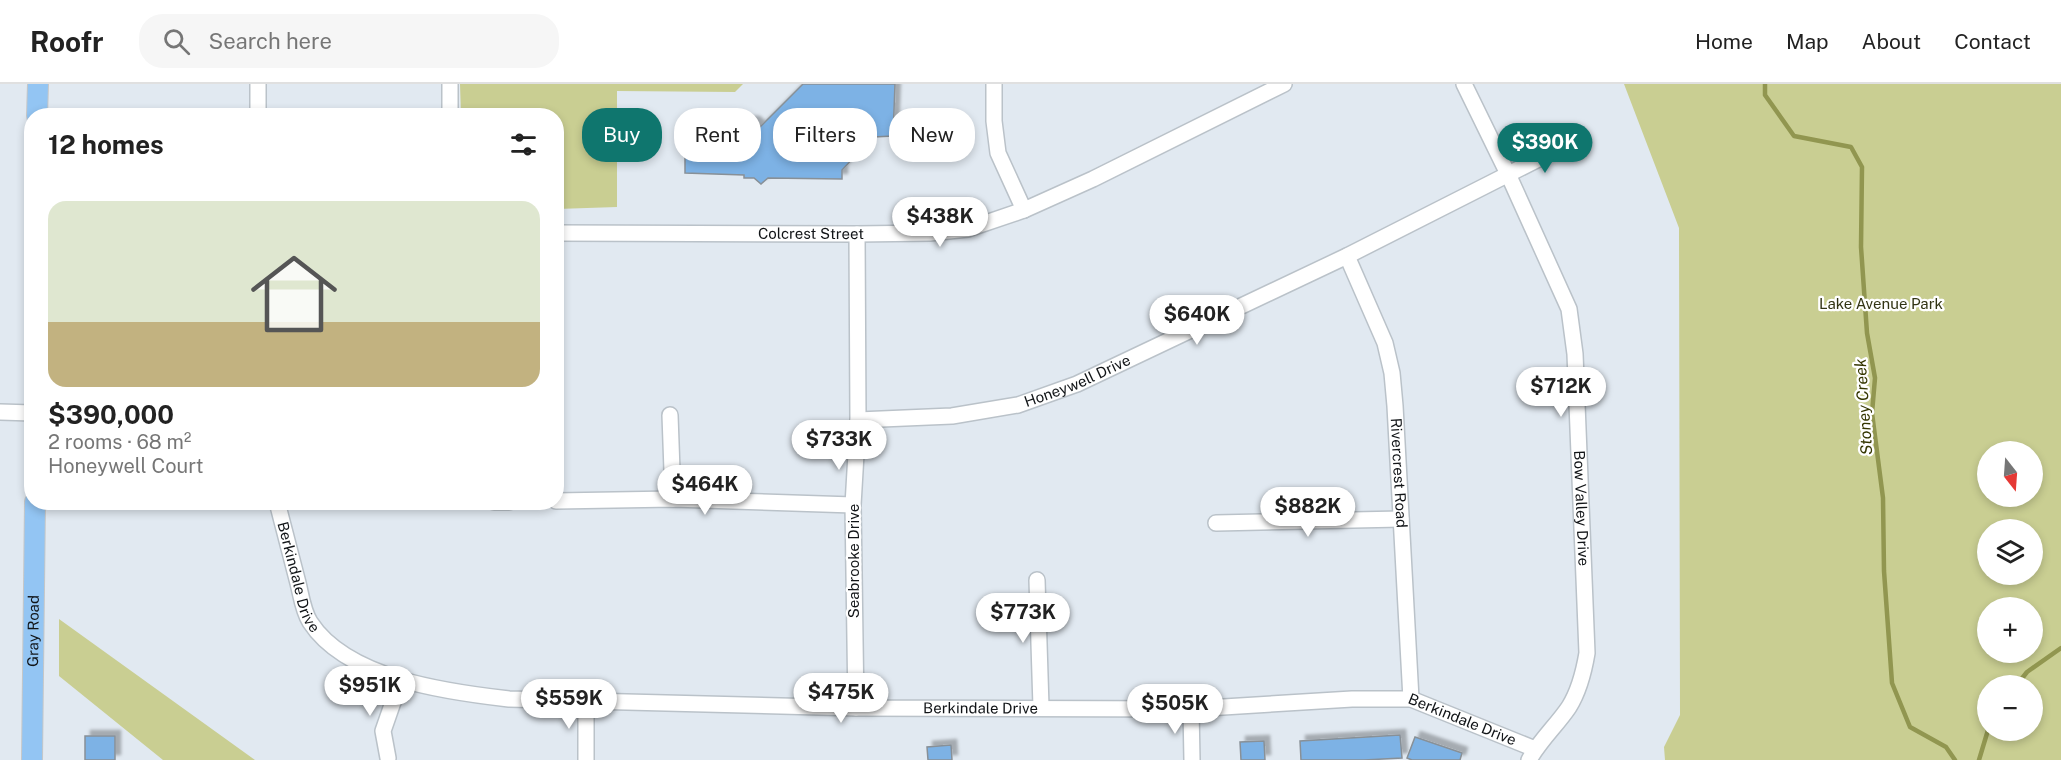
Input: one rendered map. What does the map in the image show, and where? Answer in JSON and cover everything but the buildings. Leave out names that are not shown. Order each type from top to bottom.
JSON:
[{"type":"main road","points":[[37,108],[38,84]]},
{"type":"main road","name":"Gray Road","points":[[32,760],[35,510]]},
{"type":"street","points":[[258,84],[258,108]]},
{"type":"street","points":[[450,84],[450,108]]},
{"type":"street","points":[[994,84],[994,121],[998,153],[1024,210]]},
{"type":"street","name":"Colcrest Street","points":[[564,232],[857,234],[930,233],[968,229],[1024,210],[1284,84]]},
{"type":"street","name":"Bow Valley Drive","points":[[1464,84],[1508,174],[1569,309],[1575,354],[1587,653],[1584,672],[1570,705],[1532,754]]},
{"type":"street","name":"Honeywell Drive","points":[[858,420],[952,416],[1018,405],[1077,384],[1347,256],[1566,145]]},
{"type":"street","name":"Seabrooke Drive","points":[[856,708],[854,505],[858,420],[857,234]]},
{"type":"street","name":"Rivercrest Road","points":[[1347,256],[1385,343],[1392,373],[1411,699]]},
{"type":"street","points":[[0,412],[24,413]]},
{"type":"street","points":[[670,415],[673,499]]},
{"type":"street","points":[[564,501],[673,499],[854,505]]},
{"type":"street","name":"Berkindale Drive","points":[[280,510],[309,620],[326,642],[353,660],[400,679],[470,694],[509,699],[856,708],[1191,709],[1352,699],[1411,699],[1532,754]]},
{"type":"street","points":[[1215,523],[1401,519]]},
{"type":"street","points":[[1037,580],[1041,707]]},
{"type":"street","points":[[388,758],[383,731],[400,679]]},
{"type":"street","points":[[586,700],[586,760]]},
{"type":"street","points":[[1191,709],[1192,760]]},
{"type":"green space","points":[[460,84],[743,84],[735,92],[617,91],[617,108],[582,108],[582,162],[617,162],[617,207],[564,209],[564,108],[461,108]]},
{"type":"green space","name":"Lake Avenue Park","points":[[1624,84],[2061,84],[2061,760],[1665,760],[1664,747],[1680,715],[1679,228]]},
{"type":"green space","points":[[59,619],[255,760],[163,760],[59,676]]},
{"type":"waterway","name":"Stoney Creek","points":[[1765,84],[1765,95],[1794,136],[1851,147],[1862,167],[1861,247],[1867,333],[1875,378],[1872,413],[1883,498],[1884,571],[1892,683],[1910,727],[1946,747],[1955,760]]},
{"type":"waterway","points":[[2025,675],[2061,648]]},
{"type":"waterway","points":[[1979,760],[1985,741]]}]
